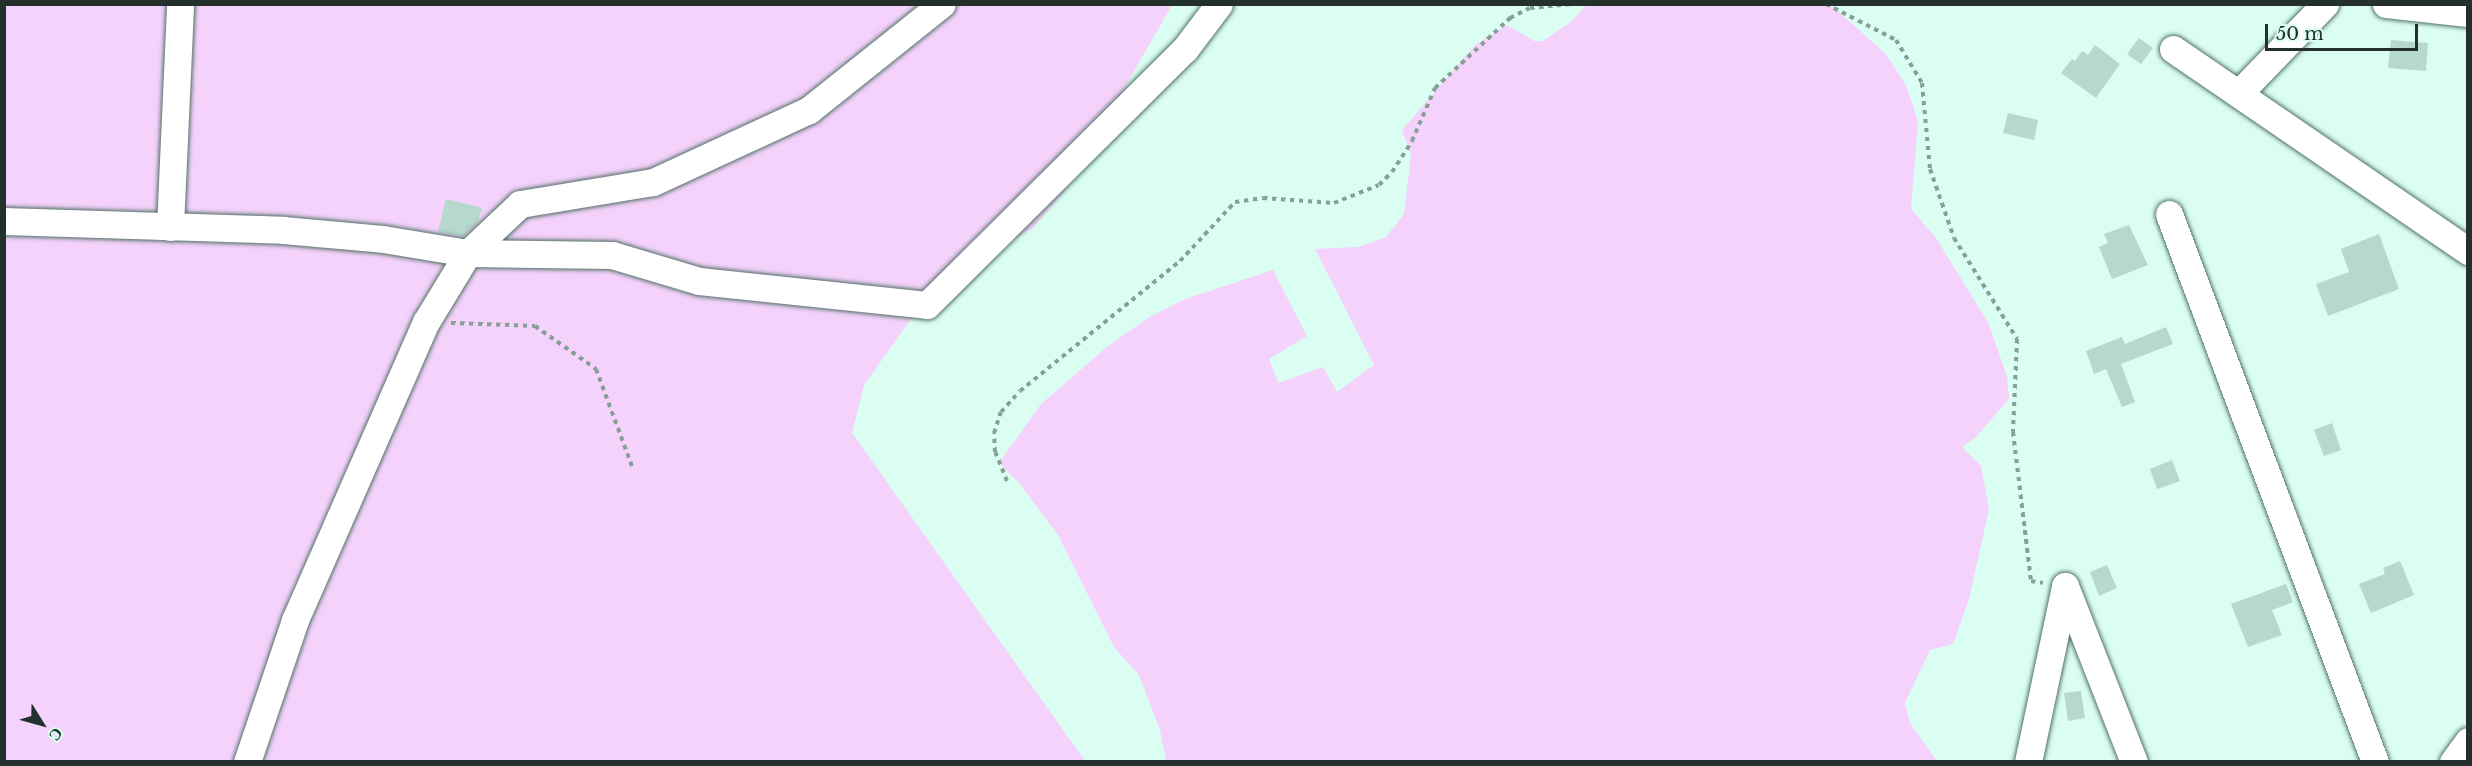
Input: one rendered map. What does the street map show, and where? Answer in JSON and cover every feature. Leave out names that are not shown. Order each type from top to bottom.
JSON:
[{"type":"street","points":[[170,227],[180,4]]},
{"type":"street","points":[[247,762],[295,620],[426,322],[468,253],[520,204],[653,182],[809,110],[942,4]]},
{"type":"street","points":[[4,221],[283,230],[383,239],[468,253],[612,255],[699,281],[927,305],[1185,50],[1219,4]]},
{"type":"street","points":[[2239,93],[2325,4]]},
{"type":"street","points":[[2386,4],[2468,13]]},
{"type":"street","points":[[2173,49],[2468,251]]},
{"type":"street","points":[[2169,214],[2375,762]]},
{"type":"street","points":[[2028,762],[2065,586]]},
{"type":"street","points":[[2065,586],[2134,762]]},
{"type":"street","points":[[2453,762],[2468,741]]},
{"type":"path","points":[[1007,481],[995,452],[994,433],[1001,412],[1020,391],[1180,261],[1235,202],[1263,198],[1335,203],[1379,185],[1392,172],[1412,141],[1435,88],[1502,26],[1530,8],[1572,4]]},
{"type":"path","points":[[1826,4],[1896,40],[1922,83],[1930,169],[1954,238],[2017,339],[2013,432],[2031,581],[2065,586]]},
{"type":"path","points":[[426,322],[535,326],[596,369],[633,469]]},
{"type":"shaded area","points":[[5,5],[1172,5],[1065,191],[1033,228],[936,284],[864,385],[852,433],[1085,761],[5,761]]},
{"type":"shaded area","points":[[1586,5],[1831,5],[1885,53],[1906,85],[1918,121],[1911,209],[1936,238],[1989,324],[2007,377],[2009,399],[1975,438],[1962,447],[1981,466],[1989,509],[1969,599],[1953,644],[1930,650],[1905,703],[1910,723],[1937,761],[1166,761],[1160,730],[1139,675],[1114,647],[1058,535],[1020,484],[999,463],[1041,404],[1108,346],[1148,318],[1185,299],[1273,270],[1307,336],[1269,359],[1278,383],[1323,367],[1337,392],[1374,365],[1315,249],[1358,247],[1386,237],[1404,214],[1411,155],[1402,130],[1475,45],[1507,25],[1534,41],[1543,41],[1572,21]]},
{"type":"building","points":[[2139,38],[2153,48],[2141,64],[2127,54]]},
{"type":"building","points":[[2391,40],[2428,43],[2426,71],[2388,68]]},
{"type":"building","points":[[2095,45],[2120,64],[2096,98],[2061,73],[2072,59],[2075,61],[2082,51],[2088,55]]},
{"type":"building","points":[[2008,113],[2038,120],[2034,140],[2003,133]]},
{"type":"building","points":[[446,199],[482,208],[478,222],[463,236],[438,232]]},
{"type":"building","points":[[2129,225],[2148,265],[2112,279],[2099,247],[2108,243],[2104,234]]},
{"type":"building","points":[[2379,234],[2399,289],[2328,316],[2316,284],[2349,272],[2341,249]]},
{"type":"building","points":[[2166,327],[2173,344],[2121,364],[2135,402],[2122,407],[2106,369],[2094,374],[2086,351],[2122,337],[2125,344]]},
{"type":"building","points":[[2332,423],[2341,450],[2324,456],[2314,430]]},
{"type":"building","points":[[2172,460],[2180,481],[2157,489],[2150,469]]},
{"type":"building","points":[[2400,561],[2414,595],[2371,613],[2359,584],[2385,574],[2383,568]]},
{"type":"building","points":[[2107,565],[2117,588],[2099,596],[2090,572]]},
{"type":"building","points":[[2286,584],[2293,602],[2272,610],[2282,635],[2248,647],[2231,604]]},
{"type":"building","points":[[2081,691],[2085,718],[2068,721],[2064,693]]}]
